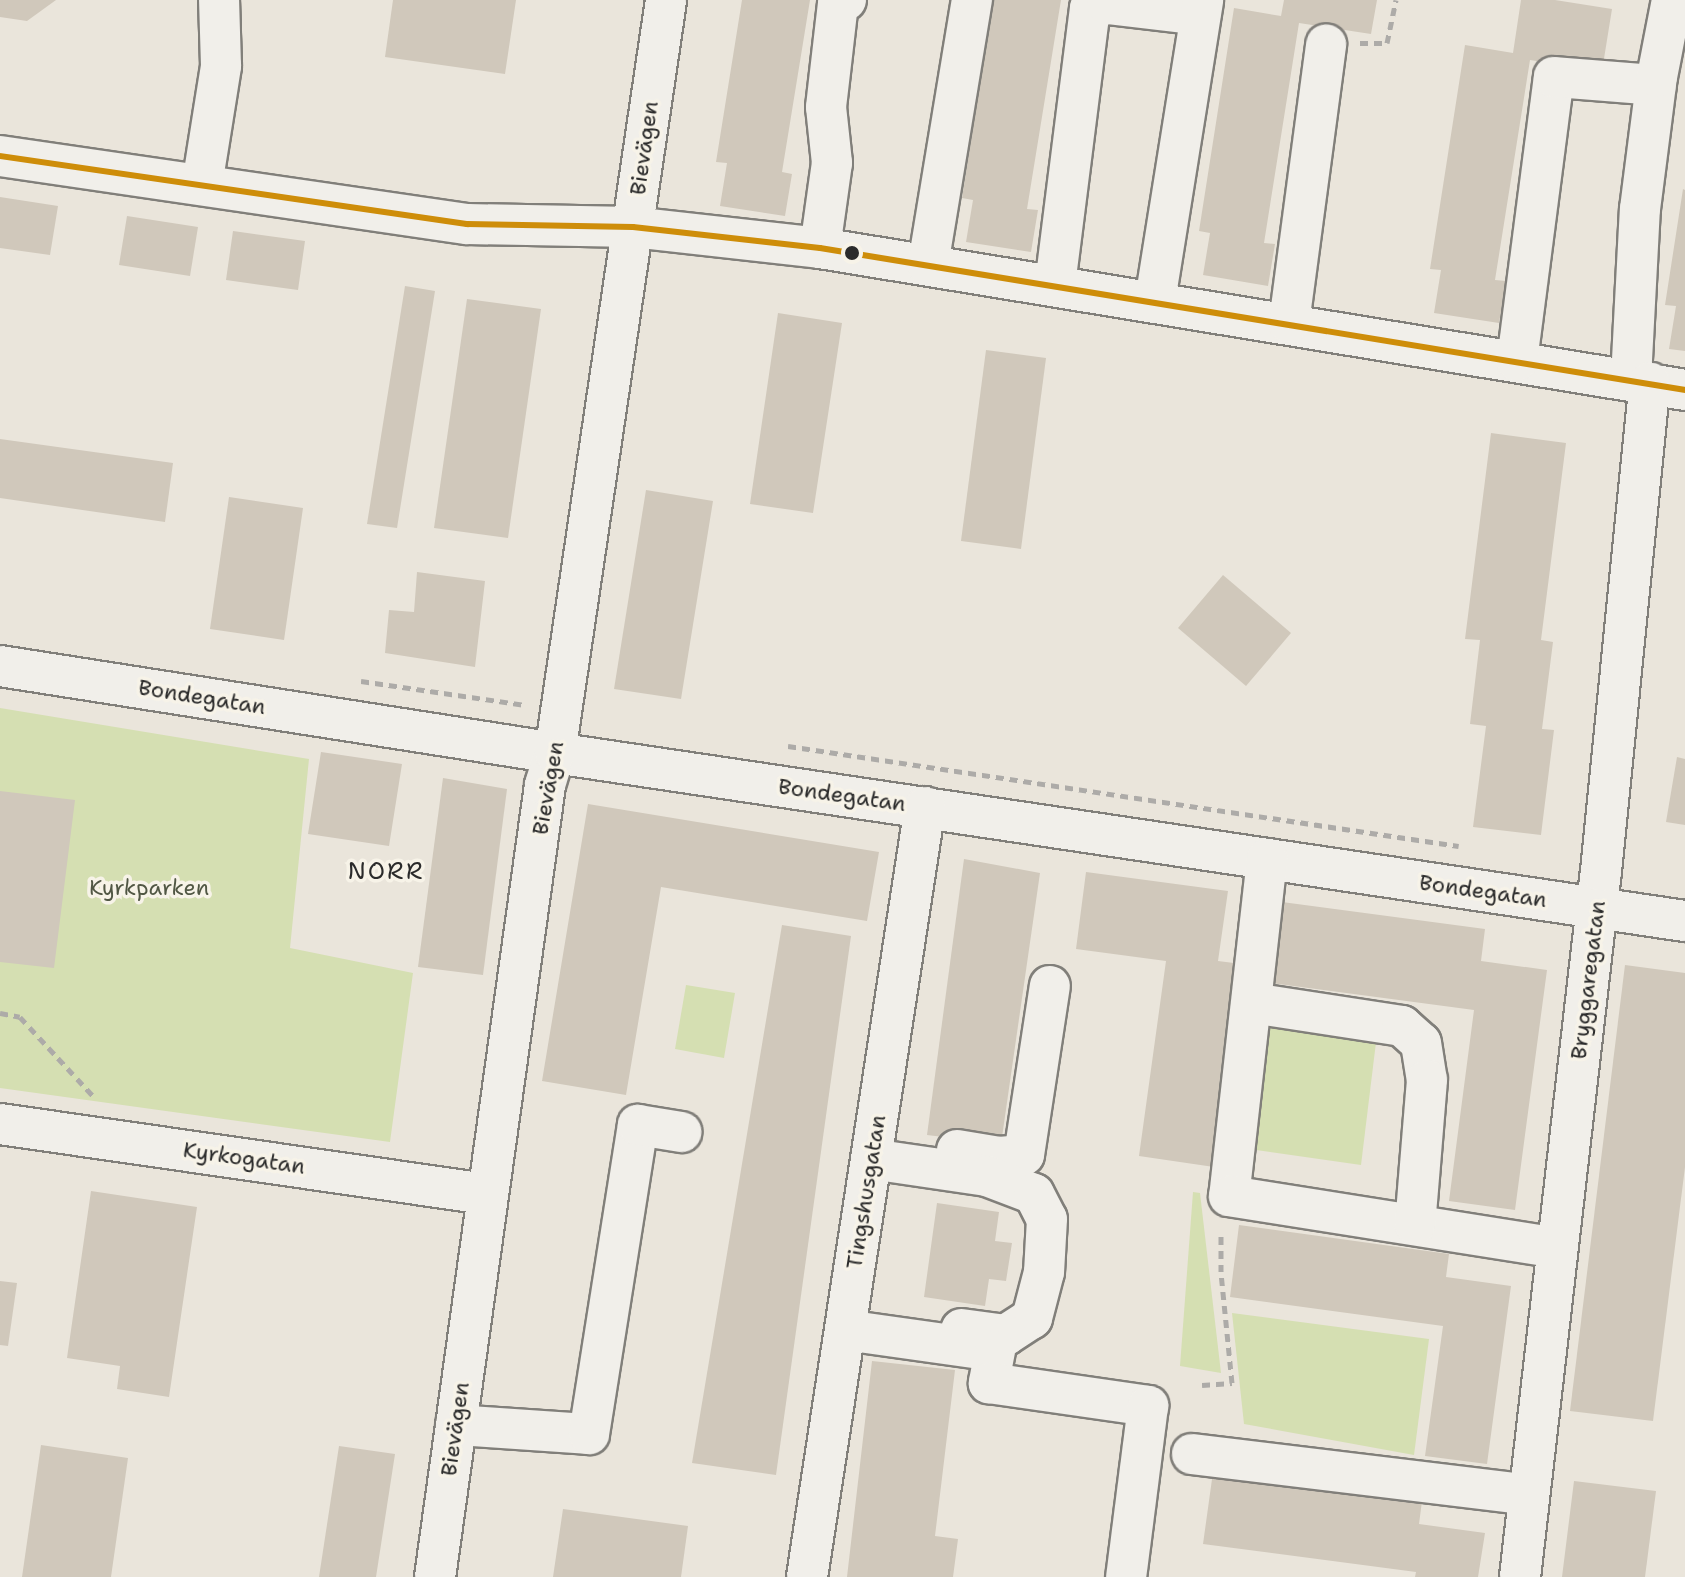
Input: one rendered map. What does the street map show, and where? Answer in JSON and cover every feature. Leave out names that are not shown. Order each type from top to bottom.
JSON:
[{"type":"street","points":[[202,185],[221,66],[219,0]]},
{"type":"street","name":"Bievägen","points":[[435,1577],[545,785],[555,753],[666,0]]},
{"type":"street","points":[[820,248],[832,163],[826,107],[838,4],[846,0]]},
{"type":"street","points":[[928,265],[972,0]]},
{"type":"street","name":"Bryggaregatan","points":[[1520,1577],[1655,384],[1640,209],[1656,85],[1672,0]]},
{"type":"street","points":[[1055,285],[1090,8],[1107,4],[1202,7],[1155,301]]},
{"type":"street","points":[[1289,323],[1326,44]]},
{"type":"street","points":[[1517,361],[1554,77],[1656,85]]},
{"type":"street","points":[[0,156],[467,224],[633,227],[820,248],[1655,384]]},
{"type":"street","name":"Bondegatan","points":[[0,666],[555,753],[1685,921]]},
{"type":"street","name":"Tingshusgatan","points":[[807,1577],[925,807]]},
{"type":"street","points":[[1267,859],[1229,1196],[1557,1248]]},
{"type":"street","points":[[873,1148],[999,1157],[1024,1155],[1050,986]]},
{"type":"street","points":[[1252,1003],[1402,1026],[1421,1043],[1427,1080],[1415,1225]]},
{"type":"street","name":"Kyrkogatan","points":[[0,1124],[488,1194]]},
{"type":"street","points":[[456,1425],[589,1434],[638,1125],[681,1132]]},
{"type":"street","points":[[846,1321],[1006,1335],[1032,1318],[1044,1272],[1047,1219],[1034,1194],[987,1176],[873,1148]]},
{"type":"street","points":[[846,1321],[995,1351],[989,1383],[1148,1406],[1126,1577]]},
{"type":"street","points":[[1192,1454],[1529,1495]]},
{"type":"path","points":[[1326,44],[1387,43],[1396,0]]},
{"type":"path","points":[[355,680],[561,712]]},
{"type":"path","points":[[785,745],[1466,847]]},
{"type":"path","points":[[0,1013],[20,1017],[136,1143]]},
{"type":"path","points":[[1202,1385],[1232,1383],[1221,1272],[1221,1230],[1229,1196]]},
{"type":"green space","name":"Kyrkparken","points":[[0,708],[309,759],[290,948],[413,973],[390,1142],[0,1088]]},
{"type":"green space","points":[[686,985],[735,993],[724,1058],[675,1049]]},
{"type":"green space","points":[[1263,1025],[1377,1034],[1361,1165],[1242,1148]]},
{"type":"green space","points":[[1193,1192],[1200,1193],[1221,1373],[1180,1366]]},
{"type":"green space","points":[[1232,1313],[1429,1339],[1414,1455],[1244,1424]]},
{"type":"building","points":[[0,0],[56,0],[27,21],[0,17]]},
{"type":"building","points":[[393,0],[516,0],[505,74],[385,57]]},
{"type":"building","points":[[742,0],[810,0],[782,172],[792,174],[785,216],[720,206],[727,163],[716,162]]},
{"type":"building","points":[[993,0],[1061,0],[1027,209],[1038,210],[1031,252],[966,242],[973,200],[962,198]]},
{"type":"building","points":[[1284,0],[1377,0],[1371,34],[1299,23],[1264,243],[1275,244],[1268,286],[1203,275],[1210,233],[1199,231],[1234,8],[1281,16]]},
{"type":"building","points":[[1521,0],[1555,0],[1612,9],[1602,71],[1530,60],[1495,280],[1506,281],[1499,323],[1434,313],[1441,270],[1430,269],[1465,45],[1513,53]]},
{"type":"building","points":[[1683,189],[1685,351],[1669,349],[1676,306],[1665,305]]},
{"type":"building","points":[[0,197],[58,206],[50,255],[0,248]]},
{"type":"building","points":[[127,216],[198,227],[190,276],[119,265]]},
{"type":"building","points":[[233,231],[305,241],[298,290],[226,280]]},
{"type":"building","points":[[405,286],[435,291],[397,528],[367,524]]},
{"type":"building","points":[[467,299],[541,309],[508,538],[434,528]]},
{"type":"building","points":[[778,313],[842,323],[813,513],[750,504]]},
{"type":"building","points":[[986,350],[1046,358],[1021,549],[961,541]]},
{"type":"building","points":[[1491,433],[1566,443],[1541,640],[1553,642],[1542,729],[1554,730],[1541,835],[1473,827],[1486,726],[1470,724],[1480,640],[1465,639]]},
{"type":"building","points":[[0,439],[173,463],[165,522],[0,498]]},
{"type":"building","points":[[646,490],[713,501],[681,699],[614,689]]},
{"type":"building","points":[[229,497],[303,508],[284,640],[210,629]]},
{"type":"building","points":[[417,572],[485,581],[475,667],[385,653],[389,610],[414,612]]},
{"type":"building","points":[[1223,575],[1291,633],[1246,686],[1178,628]]},
{"type":"building","points":[[321,752],[402,764],[389,846],[308,834]]},
{"type":"building","points":[[1677,757],[1685,759],[1685,825],[1666,822]]},
{"type":"building","points":[[443,778],[507,789],[483,975],[418,967]]},
{"type":"building","points":[[0,791],[75,800],[54,968],[0,962]]},
{"type":"building","points":[[588,804],[879,852],[867,921],[661,887],[626,1095],[542,1081]]},
{"type":"building","points":[[964,859],[1040,873],[1001,1144],[927,1135]]},
{"type":"building","points":[[1086,872],[1228,891],[1218,961],[1242,964],[1214,1167],[1139,1156],[1166,961],[1076,949]]},
{"type":"building","points":[[1282,902],[1485,929],[1481,961],[1547,970],[1515,1210],[1449,1201],[1474,1010],[1271,983]]},
{"type":"building","points":[[782,925],[851,936],[776,1475],[692,1463]]},
{"type":"building","points":[[1625,965],[1685,973],[1685,1167],[1653,1421],[1570,1411]]},
{"type":"building","points":[[91,1191],[197,1207],[169,1397],[117,1389],[120,1366],[67,1358]]},
{"type":"building","points":[[937,1203],[999,1212],[995,1241],[1012,1243],[1006,1281],[989,1279],[985,1306],[924,1297]]},
{"type":"building","points":[[1239,1225],[1449,1254],[1446,1277],[1511,1286],[1487,1464],[1425,1456],[1443,1326],[1230,1297]]},
{"type":"building","points":[[0,1281],[17,1283],[8,1346],[0,1345]]},
{"type":"building","points":[[872,1361],[955,1370],[935,1536],[958,1539],[953,1577],[847,1577]]},
{"type":"building","points":[[41,1445],[128,1458],[111,1577],[22,1577]]},
{"type":"building","points":[[339,1446],[395,1454],[376,1577],[319,1577]]},
{"type":"building","points":[[1213,1472],[1422,1501],[1419,1524],[1485,1533],[1478,1577],[1415,1577],[1416,1572],[1203,1544]]},
{"type":"building","points":[[1574,1481],[1656,1491],[1645,1577],[1562,1577]]},
{"type":"building","points":[[563,1509],[688,1526],[681,1577],[553,1577]]},
{"type":"transit line","points":[[0,156],[467,224],[633,227],[820,248],[1685,390]]},
{"type":"district","name":"NORR","points":[[386,872]]}]
